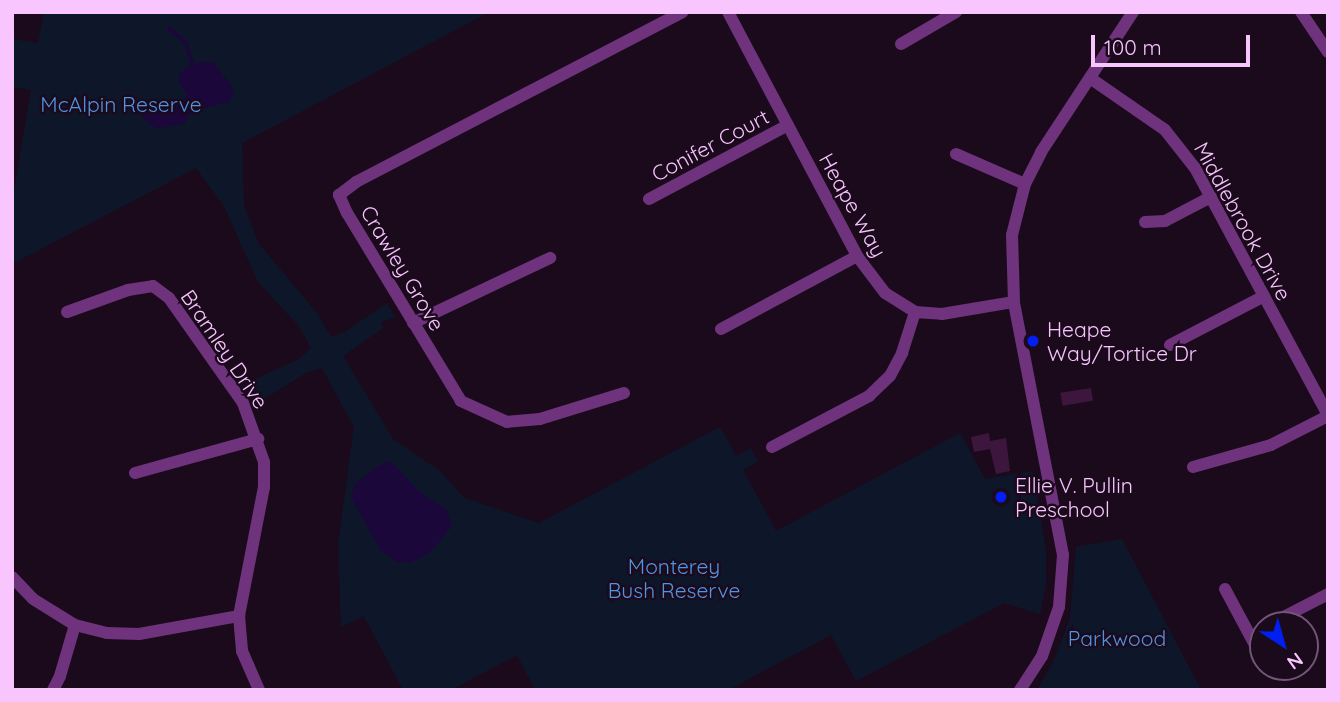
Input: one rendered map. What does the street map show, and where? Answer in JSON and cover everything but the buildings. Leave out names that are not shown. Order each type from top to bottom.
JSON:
[{"type":"street","name":"Crawley Grove","points":[[624,393],[540,419],[507,422],[461,401],[412,323],[339,195],[356,182],[682,12]]},
{"type":"street","name":"Heape Way","points":[[728,12],[857,256],[885,293],[915,312]]},
{"type":"street","points":[[901,44],[956,12]]},
{"type":"street","points":[[1020,690],[1042,656],[1059,607],[1063,555],[1014,302],[1012,235],[1025,184],[1041,152],[1133,12]]},
{"type":"street","points":[[1301,12],[1328,52]]},
{"type":"street","name":"Middlebrook Drive","points":[[1090,78],[1165,130],[1195,168],[1328,415]]},
{"type":"street","name":"Conifer Court","points":[[649,199],[788,125]]},
{"type":"street","points":[[956,154],[1025,184]]},
{"type":"street","points":[[1145,222],[1165,221],[1211,197]]},
{"type":"street","points":[[721,329],[857,256]]},
{"type":"street","points":[[412,323],[550,258]]},
{"type":"street","name":"Bramley Drive","points":[[66,312],[128,290],[153,286],[169,298],[243,403],[264,462],[264,487],[239,616],[242,651],[259,690]]},
{"type":"street","points":[[1170,345],[1264,296]]},
{"type":"street","points":[[772,447],[869,396],[890,376],[902,353],[915,312],[943,314],[1014,302]]},
{"type":"street","points":[[1193,467],[1271,445],[1328,415]]},
{"type":"street","points":[[135,473],[258,439]]},
{"type":"street","points":[[12,578],[33,599],[75,625],[107,633],[139,634],[239,616]]},
{"type":"street","points":[[1225,589],[1249,633]]},
{"type":"street","points":[[1295,611],[1328,594]]},
{"type":"street","points":[[53,690],[60,676],[75,625]]},
{"type":"green space","points":[[44,12],[489,12],[242,143],[244,206],[259,244],[317,313],[331,337],[345,332],[387,303],[395,317],[381,322],[383,328],[343,356],[393,439],[440,471],[464,498],[539,523],[720,427],[736,456],[751,448],[758,462],[743,470],[776,531],[960,433],[985,479],[1033,471],[1046,550],[1046,583],[1040,614],[1004,603],[856,681],[831,635],[728,690],[535,690],[517,655],[451,690],[403,690],[364,616],[341,627],[338,544],[354,427],[322,368],[306,373],[257,403],[245,384],[299,359],[311,348],[298,325],[258,282],[224,206],[196,168],[12,264],[12,203],[31,90],[12,87],[12,39],[38,43]]},
{"type":"green space","name":"Parkwood","points":[[1122,539],[1201,690],[1037,690],[1053,663],[1070,618],[1076,547]]},
{"type":"shaded area","points":[[203,61],[214,63],[230,84],[234,92],[229,102],[199,109],[189,115],[184,124],[158,128],[150,125],[141,115],[148,105],[165,102],[177,106],[187,96],[179,82],[179,75],[187,67]]},
{"type":"shaded area","points":[[390,461],[420,492],[447,510],[452,526],[431,552],[410,563],[397,562],[380,550],[351,497],[354,485],[376,467]]},
{"type":"waterway","points":[[169,29],[186,42],[193,65]]},
{"type":"place","name":"Heape Way/Tortice Dr","points":[[1033,341]]},
{"type":"place","name":"Ellie V. Pullin Preschool","points":[[1001,497]]},
{"type":"park label","name":"McAlpin Reserve","points":[[121,104]]},
{"type":"park label","name":"Monterey Bush Reserve","points":[[674,578]]}]
